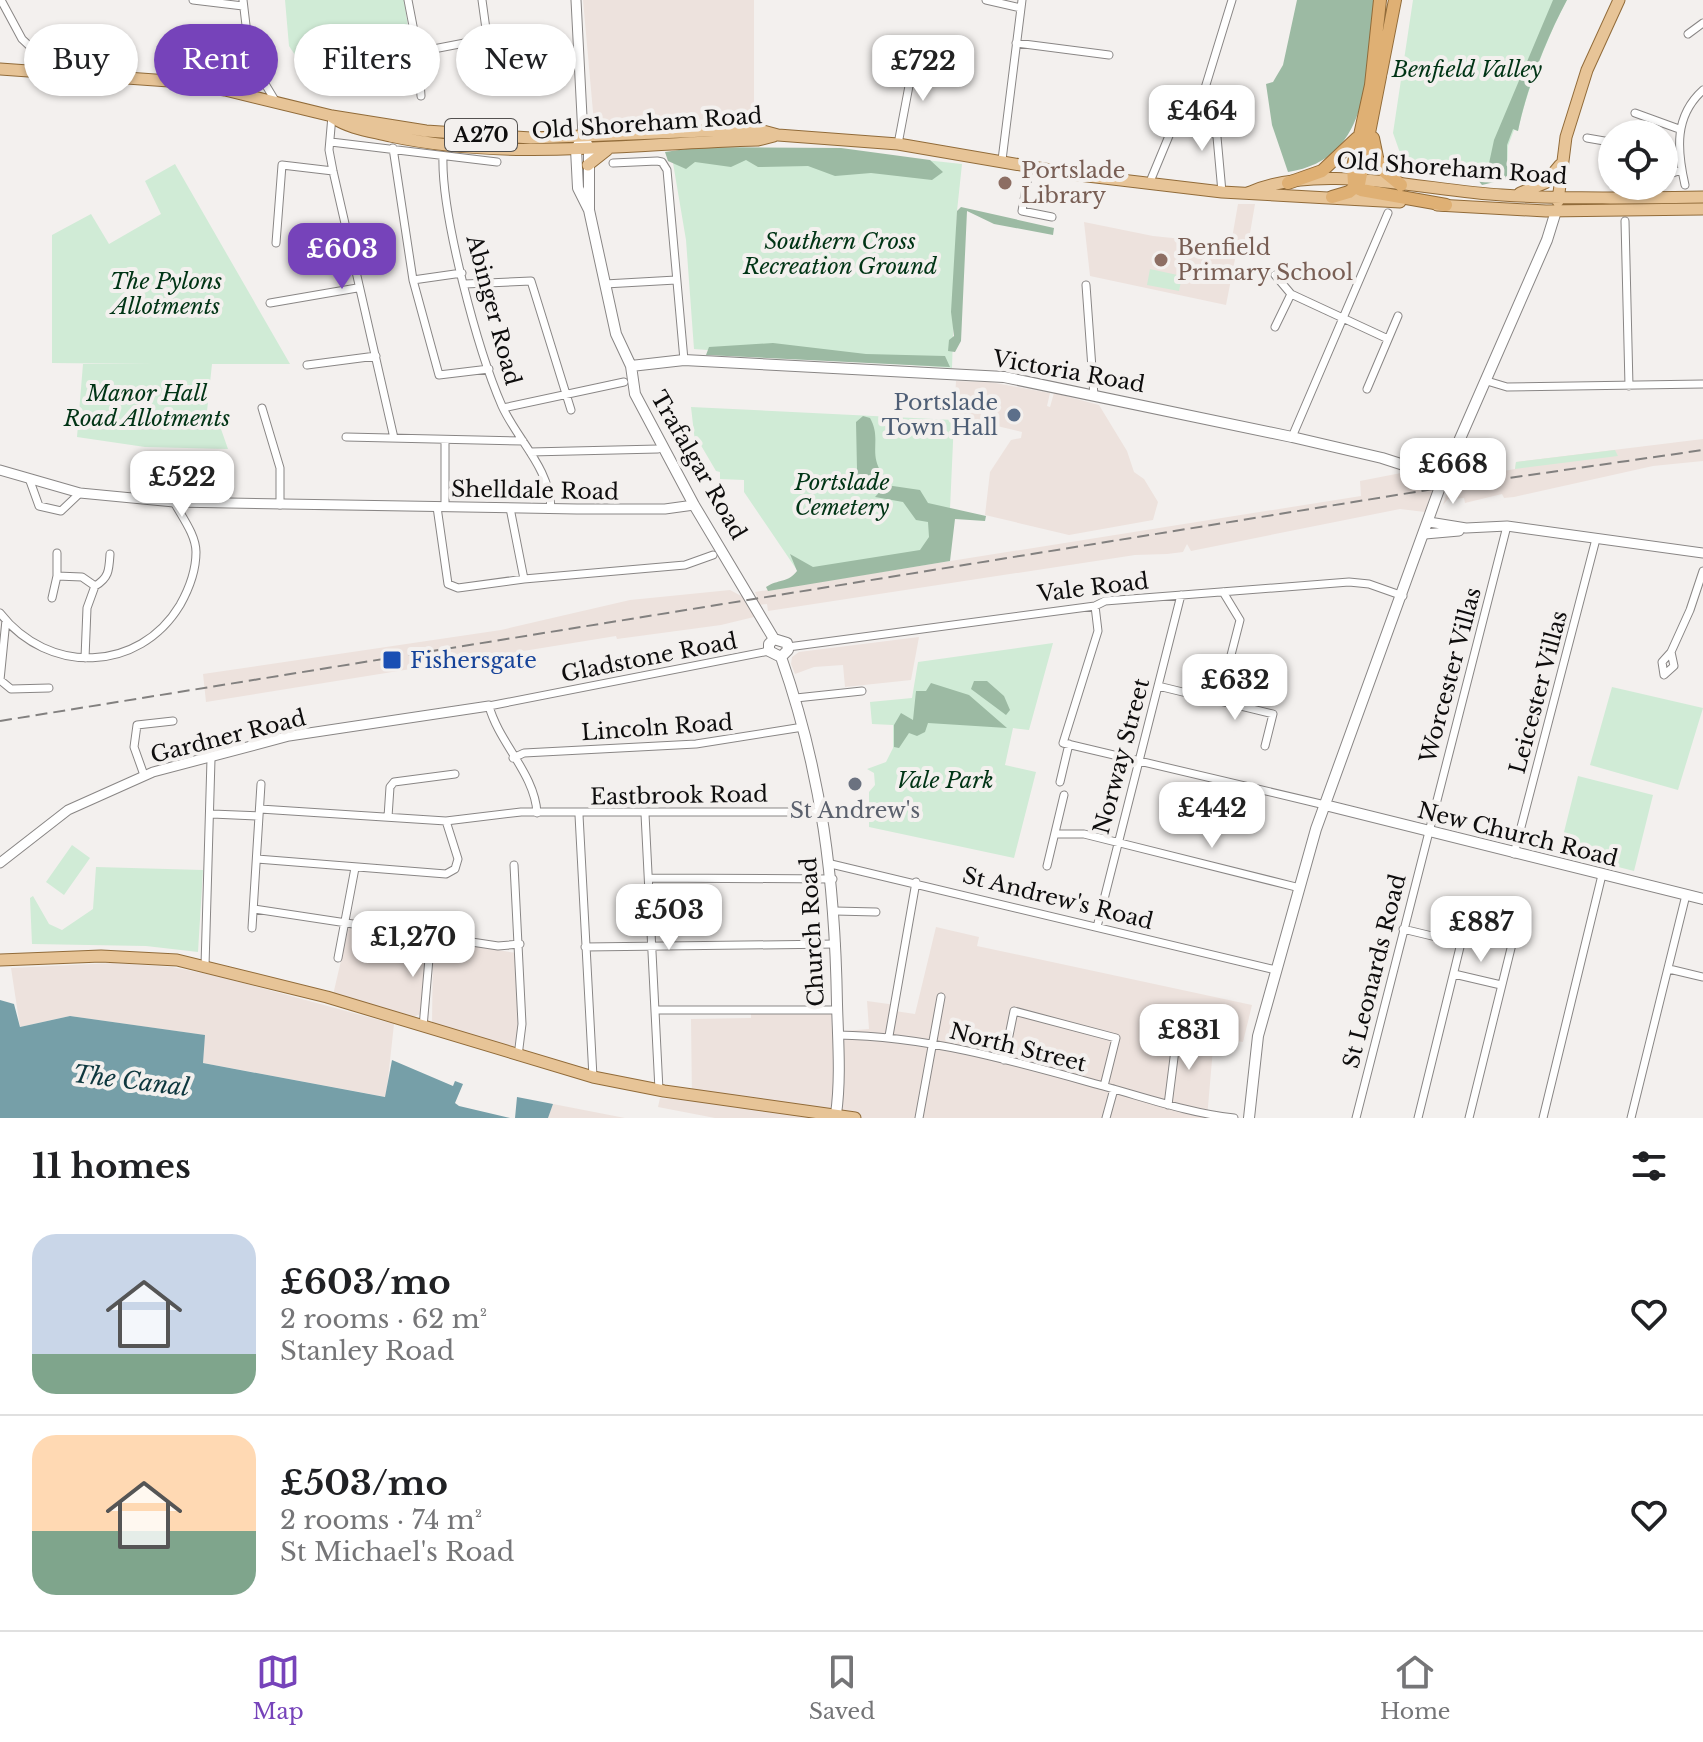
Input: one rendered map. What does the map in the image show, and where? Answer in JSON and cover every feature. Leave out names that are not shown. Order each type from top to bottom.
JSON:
[{"type":"highway","points":[[1356,183],[1380,0]]},
{"type":"highway","points":[[1332,197],[1356,183],[1373,127],[1395,0]]},
{"type":"highway","points":[[1373,127],[1379,167],[1401,185]]},
{"type":"highway","points":[[1288,183],[1331,165],[1360,135]]},
{"type":"highway","points":[[1356,183],[1446,205]]},
{"type":"main road","points":[[1249,1118],[1258,1036],[1325,805],[1444,478],[1556,211],[1564,157],[1587,70],[1619,0]]},
{"type":"main road","name":"Old Shoreham Road","points":[[0,69],[24,71]]},
{"type":"main road","name":"Old Shoreham Road","points":[[250,96],[332,116],[438,132],[513,138],[756,129],[778,135],[898,144],[1149,184],[1222,192],[1556,211],[1703,209]]},
{"type":"main road","name":"Old Shoreham Road","points":[[332,116],[343,125],[412,140],[499,151],[758,140],[778,135]]},
{"type":"main road","name":"Trafalgar Road","points":[[583,136],[589,148],[589,210],[616,334],[631,366],[635,394],[694,505],[774,639]]},
{"type":"main road","points":[[576,149],[583,136]]},
{"type":"main road","points":[[588,165],[597,154],[615,146]]},
{"type":"main road","name":"Trafalgar Road","points":[[576,149],[577,178],[582,200],[589,210]]},
{"type":"main road","points":[[1505,195],[1541,186],[1555,174],[1564,157]]},
{"type":"main road","name":"Old Shoreham Road","points":[[1248,193],[1261,187],[1288,183],[1356,183],[1505,195],[1703,197]]},
{"type":"main road","name":"Victoria Road","points":[[631,366],[684,360],[990,375],[1292,437],[1382,458],[1444,478]]},
{"type":"main road","points":[[774,639],[784,640],[788,647],[781,657],[775,657],[769,651],[774,639]]},
{"type":"main road","name":"Church Road","points":[[781,657],[803,727],[833,879],[838,1035],[836,1114]]},
{"type":"main road","name":"New Church Road","points":[[1325,805],[1514,854],[1686,895],[1702,895]]},
{"type":"main road","points":[[0,960],[117,956],[205,966],[327,997],[593,1077],[659,1090],[855,1118]]},
{"type":"street","points":[[1,0],[24,41]]},
{"type":"street","points":[[193,0],[243,3],[246,24]]},
{"type":"street","points":[[408,0],[413,24]]},
{"type":"street","points":[[440,48],[480,40],[486,29],[482,0]]},
{"type":"street","points":[[576,0],[583,136]]},
{"type":"street","points":[[986,0],[1021,4],[1002,160]]},
{"type":"street","points":[[1222,192],[1217,137],[1201,108],[1211,59],[1232,0]]},
{"type":"street","points":[[1688,34],[1703,23]]},
{"type":"street","points":[[1016,43],[1109,55]]},
{"type":"street","points":[[898,144],[912,70],[957,76]]},
{"type":"street","points":[[1685,185],[1679,129],[1691,101],[1703,90]]},
{"type":"street","points":[[272,96],[276,102]]},
{"type":"street","points":[[1149,184],[1171,131],[1201,108]]},
{"type":"street","points":[[1635,113],[1679,129]]},
{"type":"street","points":[[332,116],[333,171],[357,288],[394,438]]},
{"type":"street","points":[[1587,138],[1598,140]]},
{"type":"street","points":[[331,142],[497,162]]},
{"type":"street","points":[[393,148],[413,280],[439,375],[489,369]]},
{"type":"street","name":"Abinger Road","points":[[443,156],[462,273],[489,369],[503,408],[549,485],[551,509]]},
{"type":"street","points":[[613,163],[657,161],[662,162],[667,170],[684,360]]},
{"type":"street","points":[[276,243],[282,165],[333,171]]},
{"type":"street","points":[[1030,166],[1022,211],[1052,217]]},
{"type":"street","points":[[1292,437],[1388,213]]},
{"type":"street","points":[[1625,221],[1629,386]]},
{"type":"street","points":[[413,280],[462,273]]},
{"type":"street","points":[[1275,275],[1291,294],[1388,339]]},
{"type":"street","points":[[605,284],[676,280]]},
{"type":"street","points":[[465,284],[531,281],[571,410]]},
{"type":"street","points":[[270,303],[357,288]]},
{"type":"street","points":[[1094,396],[1086,288],[1097,289]]},
{"type":"street","points":[[1275,327],[1291,294]]},
{"type":"street","points":[[1367,389],[1398,316]]},
{"type":"street","points":[[307,365],[376,356]]},
{"type":"street","points":[[1487,381],[1507,387],[1703,384]]},
{"type":"street","points":[[503,408],[624,382]]},
{"type":"street","points":[[262,408],[280,468],[280,505]]},
{"type":"street","points":[[346,437],[523,441]]},
{"type":"street","points":[[445,440],[441,507],[448,584],[458,588],[685,565],[713,555]]},
{"type":"street","points":[[584,441],[587,451]]},
{"type":"street","points":[[530,452],[658,449]]},
{"type":"street","name":"Shelldale Road","points":[[0,470],[80,493],[174,502],[551,509],[665,509],[694,505]]},
{"type":"street","points":[[30,481],[39,506],[61,511],[80,493]]},
{"type":"street","points":[[3,617],[29,642],[61,654],[85,658],[109,656],[147,643],[160,633],[182,601],[192,578],[196,552],[174,502]]},
{"type":"street","points":[[510,508],[524,579]]},
{"type":"street","points":[[1429,522],[1466,528]]},
{"type":"street","points":[[1425,534],[1507,526],[1703,553]]},
{"type":"street","name":"Worcester Villas","points":[[1427,833],[1507,526]]},
{"type":"street","name":"Leicester Villas","points":[[1514,854],[1596,539]]},
{"type":"street","points":[[52,598],[57,576],[57,553]]},
{"type":"street","points":[[85,658],[87,608],[95,586],[104,580],[109,571],[110,554]]},
{"type":"street","points":[[1671,652],[1703,571]]},
{"type":"street","points":[[57,576],[82,577],[95,586]]},
{"type":"street","name":"Vale Road","points":[[788,647],[1095,606],[1105,601],[1349,582],[1369,584],[1403,596]]},
{"type":"street","points":[[1216,701],[1220,698],[1240,620],[1223,592]]},
{"type":"street","name":"Norway Street","points":[[1097,927],[1181,595]]},
{"type":"street","points":[[1060,782],[1066,744],[1098,631],[1095,606]]},
{"type":"street","points":[[3,617],[0,680],[11,689],[49,688]]},
{"type":"street","name":"Gladstone Road","points":[[489,706],[769,651]]},
{"type":"street","points":[[1158,686],[1273,714],[1265,746]]},
{"type":"street","points":[[796,698],[862,691]]},
{"type":"street","points":[[489,706],[532,790],[537,813]]},
{"type":"street","name":"Gardner Road","points":[[0,863],[68,810],[144,775],[289,736],[489,706]]},
{"type":"street","points":[[144,775],[134,747],[137,725],[173,721]]},
{"type":"street","name":"Lincoln Road","points":[[513,758],[524,753],[723,742],[803,727]]},
{"type":"street","points":[[1066,744],[1325,805]]},
{"type":"street","points":[[205,966],[212,814],[211,759]]},
{"type":"street","points":[[388,817],[390,787],[394,782],[455,774]]},
{"type":"street","points":[[252,928],[261,784]]},
{"type":"street","points":[[1047,866],[1064,795]]},
{"type":"street","name":"Eastbrook Road","points":[[212,814],[260,812],[446,821],[537,813],[821,812]]},
{"type":"street","points":[[645,814],[659,1090]]},
{"type":"street","points":[[579,815],[593,1077]]},
{"type":"street","points":[[257,859],[449,873],[458,859],[446,821]]},
{"type":"street","name":"St Leonards Road","points":[[1356,1118],[1427,833]]},
{"type":"street","points":[[1055,834],[1084,834],[1300,888]]},
{"type":"street","name":"St Andrew's Road","points":[[831,864],[1276,970]]},
{"type":"street","points":[[514,865],[522,1024],[518,1056]]},
{"type":"street","points":[[338,958],[355,868]]},
{"type":"street","points":[[1543,1118],[1602,875]]},
{"type":"street","points":[[649,878],[833,879]]},
{"type":"street","points":[[889,1036],[916,882]]},
{"type":"street","points":[[1631,1118],[1686,895]]},
{"type":"street","points":[[254,909],[498,946],[520,944]]},
{"type":"street","points":[[835,911],[876,912]]},
{"type":"street","points":[[1469,1118],[1518,920]]},
{"type":"street","points":[[1403,929],[1461,943],[1418,1118]]},
{"type":"street","points":[[423,1027],[431,936]]},
{"type":"street","points":[[585,947],[836,944]]},
{"type":"street","points":[[1669,969],[1703,977]]},
{"type":"street","points":[[1454,974],[1501,985]]},
{"type":"street","points":[[919,1118],[941,997]]},
{"type":"street","points":[[657,1010],[837,1010]]},
{"type":"street","points":[[1004,1060],[1014,1011],[1116,1038],[1104,1086]]},
{"type":"street","points":[[1168,1105],[1177,1034]]},
{"type":"street","name":"North Street","points":[[838,1035],[889,1036],[933,1045],[1004,1060],[1177,1108],[1234,1118]]},
{"type":"street","points":[[1106,1118],[1114,1089]]},
{"type":"street","points":[[1175,1118],[1177,1108]]},
{"type":"shaded area","points":[[583,0],[754,0],[754,111],[711,112],[711,119],[683,121],[661,117],[594,123]]},
{"type":"shaded area","name":"Benfield Primary School","points":[[1238,204],[1255,204],[1248,245],[1238,244],[1226,305],[1090,276],[1084,222],[1153,236],[1231,244]]},
{"type":"shaded area","points":[[956,381],[990,382],[1050,393],[1047,406],[1050,407],[1054,393],[1099,405],[1127,451],[1134,472],[1144,479],[1158,502],[1153,520],[1069,535],[985,515],[990,472],[1011,440],[1021,438],[1022,432],[972,420],[954,420]]},
{"type":"shaded area","points":[[1703,439],[1703,461],[1653,466],[1514,497],[1504,498],[1502,494],[1465,503],[1464,498],[1448,499],[1443,505],[1454,470],[1456,476],[1470,477],[1515,469],[1516,462]]},
{"type":"shaded area","points":[[1406,472],[1433,487],[1425,512],[1400,509],[1191,551],[1187,544],[1183,552],[1135,555],[768,611],[767,604],[749,606],[754,617],[721,625],[617,639],[616,636],[206,702],[203,674],[501,630],[630,600],[730,590],[745,598],[757,597],[755,592],[1361,496],[1360,481]]},
{"type":"shaded area","points":[[919,637],[911,680],[845,687],[843,665],[814,667],[795,674],[791,664],[792,657],[799,652]]},
{"type":"shaded area","points":[[349,926],[427,938],[422,1013],[412,1018],[333,995]]},
{"type":"shaded area","points":[[936,927],[979,937],[977,946],[1252,1005],[1243,1042],[1214,1037],[1207,1118],[715,1118],[658,1107],[660,1098],[692,1101],[691,1019],[751,1018],[751,1013],[831,1010],[832,1032],[869,1029],[867,1001],[896,1005],[895,1011],[915,1014]]},
{"type":"shaded area","points":[[437,940],[516,953],[518,1031],[514,1048],[432,1025],[433,944]]},
{"type":"shaded area","points":[[113,963],[172,967],[217,976],[394,1024],[386,1097],[203,1063],[204,1035],[70,1016],[20,1027],[11,968]]},
{"type":"shaded area","points":[[553,1104],[625,1118],[548,1118]]},
{"type":"green space","points":[[285,0],[404,0],[408,24],[294,24],[294,54],[289,46]]},
{"type":"green space","points":[[1297,0],[1374,0],[1366,81],[1351,130],[1337,149],[1316,164],[1288,172],[1272,125],[1266,84],[1273,82],[1283,65]]},
{"type":"green space","name":"Benfield Valley","points":[[1413,0],[1567,0],[1538,64],[1518,131],[1514,130],[1508,146],[1507,179],[1477,179],[1405,167],[1393,133]]},
{"type":"green space","points":[[1553,0],[1567,0],[1538,64],[1518,131],[1513,129],[1507,145],[1507,179],[1482,185],[1477,179],[1488,168],[1494,140]]},
{"type":"green space","points":[[700,147],[841,148],[930,160],[943,172],[932,180],[871,173],[835,176],[808,166],[758,167],[746,160],[731,167],[695,162],[686,169],[668,161],[665,152]]},
{"type":"green space","name":"Southern Cross Recreation Ground","points":[[814,148],[962,164],[957,211],[952,368],[694,349],[686,240],[671,151]]},
{"type":"green space","name":"The Pylons Allotments","points":[[175,164],[290,364],[212,364],[207,411],[215,412],[228,449],[145,447],[77,437],[83,364],[153,364],[52,363],[52,235],[91,214],[109,244],[161,214],[145,181]]},
{"type":"green space","points":[[961,207],[1054,228],[1053,235],[994,224],[967,211],[961,341],[955,352],[948,351],[949,340],[954,336],[951,312],[957,211]]},
{"type":"green space","points":[[1150,269],[1182,276],[1179,291],[1147,285]]},
{"type":"green space","points":[[773,343],[866,354],[945,356],[950,367],[706,355],[709,347]]},
{"type":"green space","name":"Portslade Cemetery","points":[[691,407],[954,420],[950,509],[938,558],[803,579],[744,492],[744,480],[720,479],[720,472],[716,471],[699,442],[695,442]]},
{"type":"green space","points":[[863,416],[870,418],[873,426],[876,459],[882,473],[879,487],[871,492],[850,484],[857,469],[856,422]]},
{"type":"green space","points":[[1615,450],[1618,456],[1515,469],[1516,462]]},
{"type":"green space","points":[[886,485],[920,490],[928,503],[986,516],[985,521],[955,519],[950,561],[768,591],[766,587],[797,571],[790,554],[813,567],[920,550],[929,537],[928,522],[916,520],[903,502],[875,497]]},
{"type":"green space","name":"Vale Park","points":[[1053,643],[1029,730],[1013,728],[1005,765],[1036,772],[1014,858],[869,827],[869,792],[875,785],[874,773],[867,769],[886,762],[893,748],[893,725],[872,724],[870,702],[912,698],[918,662]]},
{"type":"green space","points":[[974,681],[987,681],[1004,696],[1010,710],[1006,715],[971,689]]},
{"type":"green space","points":[[931,683],[969,695],[1007,728],[928,723],[925,732],[917,736],[909,733],[899,748],[894,747],[894,725],[901,713],[913,720],[916,691],[926,691]]},
{"type":"green space","points":[[1612,687],[1703,708],[1678,790],[1590,765]]},
{"type":"green space","points":[[1578,776],[1653,795],[1634,871],[1559,852]]},
{"type":"green space","points":[[72,845],[90,858],[64,895],[46,882]]},
{"type":"green space","points":[[96,867],[203,870],[198,952],[146,946],[32,944],[30,898],[33,896],[49,924],[62,930],[93,909]]},
{"type":"water","name":"The Canal","points":[[0,1000],[14,1004],[20,1027],[70,1016],[205,1035],[203,1063],[385,1097],[392,1060],[453,1086],[455,1081],[463,1084],[455,1103],[459,1106],[510,1118],[0,1118]]},
{"type":"water","points":[[517,1097],[553,1104],[548,1118],[515,1118]]},
{"type":"railway","points":[[0,721],[1440,488],[1703,450]]},
{"type":"place","name":"Portslade Library","points":[[1005,183]]},
{"type":"place","name":"Benfield Primary School","points":[[1161,260]]},
{"type":"place","name":"Portslade Town Hall","points":[[1014,415]]},
{"type":"place","name":"Fishersgate","points":[[392,660]]},
{"type":"place","name":"St Andrew's","points":[[855,784]]},
{"type":"park label","name":"Manor Hall Road Allotments","points":[[147,406]]}]
